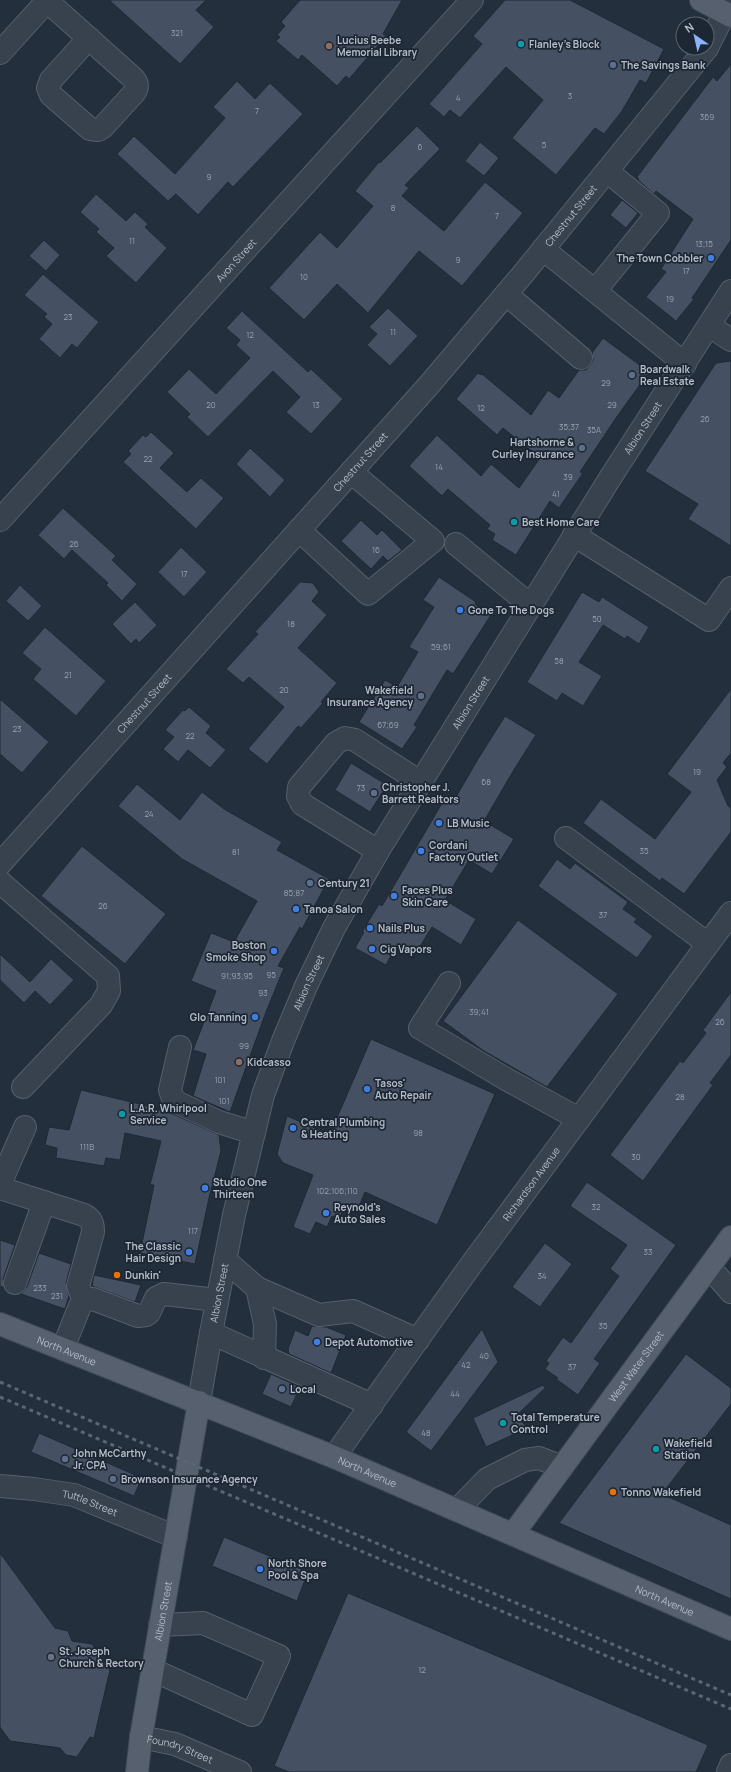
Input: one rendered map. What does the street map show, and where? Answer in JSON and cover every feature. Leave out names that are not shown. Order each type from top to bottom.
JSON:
[{"type":"main road","points":[[702,0],[728,9]]},
{"type":"main road","name":"West Water Street","points":[[513,1534],[731,1237]]},
{"type":"main road","name":"North Avenue","points":[[0,1324],[334,1457],[731,1629]]},
{"type":"main road","name":"Albion Street","points":[[137,1772],[141,1737],[199,1402]]},
{"type":"street","name":"Avon Street","points":[[0,520],[472,0]]},
{"type":"street","points":[[0,53],[39,3],[89,38]]},
{"type":"street","name":"Chestnut Street","points":[[715,33],[728,9]]},
{"type":"street","name":"Chestnut Street","points":[[0,864],[429,386],[700,56]]},
{"type":"street","points":[[595,291],[658,213],[607,171]]},
{"type":"street","points":[[543,249],[684,364]]},
{"type":"street","name":"Albion Street","points":[[199,1402],[210,1333],[225,1260],[263,1095],[283,1041],[306,986],[334,928],[420,782],[612,475],[731,291]]},
{"type":"street","points":[[506,294],[581,358]]},
{"type":"street","points":[[709,326],[731,340]]},
{"type":"street","points":[[300,530],[368,594],[433,541],[351,472]]},
{"type":"street","points":[[574,535],[709,620],[731,588]]},
{"type":"street","points":[[456,544],[530,605]]},
{"type":"street","points":[[378,851],[302,804],[298,796],[299,787],[336,743],[345,738],[355,740],[420,782]]},
{"type":"street","points":[[566,838],[708,944]]},
{"type":"street","points":[[0,882],[108,976],[109,991],[101,1005],[23,1087]]},
{"type":"street","name":"Richardson Avenue","points":[[334,1457],[579,1119],[731,913]]},
{"type":"street","points":[[450,983],[420,1028],[506,1079],[579,1119]]},
{"type":"street","points":[[180,1047],[170,1090],[174,1101],[219,1122],[254,1133]]},
{"type":"street","points":[[0,1184],[25,1127]]},
{"type":"street","points":[[0,1188],[84,1215],[92,1222],[93,1232],[78,1286],[84,1300]]},
{"type":"street","points":[[15,1283],[44,1202]]},
{"type":"street","points":[[225,1260],[257,1288],[319,1315],[353,1311],[418,1340]]},
{"type":"street","points":[[707,1270],[717,1276],[731,1292]]},
{"type":"street","points":[[257,1288],[265,1324],[264,1358]]},
{"type":"street","points":[[84,1300],[93,1300],[141,1316],[148,1314],[156,1298],[164,1294],[217,1300]]},
{"type":"street","points":[[63,1348],[80,1306],[84,1300]]},
{"type":"street","points":[[210,1333],[372,1405]]},
{"type":"street","points":[[457,1510],[487,1479],[525,1460],[539,1458],[562,1467]]},
{"type":"street","name":"Tuttle Street","points":[[0,1486],[74,1495],[176,1537]]},
{"type":"street","points":[[153,1670],[252,1715],[279,1656],[203,1623],[160,1625]]},
{"type":"street","name":"Foundry Street","points":[[141,1737],[175,1744],[240,1772]]},
{"type":"street","points":[[728,1772],[731,1765]]},
{"type":"building","points":[[109,0],[206,0],[196,10],[214,27],[180,64]]},
{"type":"building","name":"Lucius Beebe Memorial Library","points":[[300,0],[402,0],[383,34],[386,36],[349,79],[346,76],[337,86],[302,55],[298,60],[276,41],[280,37],[277,35],[285,26],[281,22]]},
{"type":"building","points":[[505,0],[570,0],[664,49],[646,83],[640,80],[622,111],[604,134],[595,128],[556,175],[512,138],[543,100],[506,67],[460,118],[450,110],[444,117],[429,104],[482,44],[473,36]]},
{"type":"building","points":[[731,64],[731,240],[692,298],[694,299],[676,321],[646,297],[666,272],[661,269],[693,219],[656,191],[654,194],[638,180],[639,179],[637,177],[713,77],[717,81]]},
{"type":"building","points":[[237,81],[255,99],[270,83],[303,114],[233,187],[228,182],[198,215],[176,194],[168,201],[117,154],[134,136],[175,174],[225,118],[213,107]]},
{"type":"building","points":[[417,126],[440,149],[405,185],[409,188],[402,196],[439,227],[444,231],[485,182],[523,213],[462,286],[419,251],[368,313],[337,284],[304,320],[269,288],[320,232],[337,248],[373,206],[355,191],[379,162],[380,163]]},
{"type":"building","points":[[480,142],[499,158],[484,176],[465,161]]},
{"type":"building","points":[[96,194],[126,221],[135,212],[148,224],[145,227],[167,248],[136,283],[106,256],[114,248],[96,232],[99,229],[80,212]]},
{"type":"building","points":[[622,200],[638,213],[626,228],[610,215]]},
{"type":"building","points":[[44,240],[60,255],[46,271],[29,256]]},
{"type":"building","points":[[43,274],[99,322],[77,348],[72,344],[60,358],[39,339],[52,324],[44,317],[47,314],[24,295]]},
{"type":"building","points":[[388,308],[418,336],[390,366],[367,345],[377,334],[369,327]]},
{"type":"building","points":[[242,311],[308,372],[311,369],[343,399],[311,434],[286,412],[300,397],[273,371],[208,437],[187,417],[190,414],[167,392],[189,369],[216,394],[250,358],[236,345],[240,340],[226,328]]},
{"type":"building","points":[[603,338],[649,372],[580,472],[583,473],[559,508],[550,501],[516,555],[492,540],[495,534],[487,529],[490,525],[448,489],[442,496],[409,466],[437,435],[481,476],[491,464],[519,488],[540,458],[503,428],[497,435],[456,399],[478,373],[481,375],[482,374],[531,415],[548,390],[559,398],[579,370],[586,370],[590,366],[593,360],[592,353]]},
{"type":"building","points":[[731,361],[731,546],[688,519],[698,504],[645,471],[716,363]]},
{"type":"building","points":[[151,432],[174,453],[160,468],[187,492],[201,478],[224,498],[196,529],[123,462],[131,454],[128,451],[143,435],[146,437]]},
{"type":"building","points":[[250,448],[285,480],[270,497],[236,464]]},
{"type":"building","points":[[63,508],[116,556],[112,560],[137,584],[122,601],[106,585],[108,583],[72,550],[64,559],[38,535]]},
{"type":"building","points":[[361,520],[377,535],[382,530],[402,550],[388,561],[383,556],[371,569],[341,541]]},
{"type":"building","points":[[181,547],[207,572],[184,597],[158,572]]},
{"type":"building","points":[[439,577],[476,602],[475,604],[491,615],[453,674],[447,670],[414,725],[417,727],[402,749],[359,722],[385,680],[397,687],[418,652],[409,647],[434,607],[423,600]]},
{"type":"building","points":[[300,582],[313,583],[319,592],[312,601],[327,615],[298,648],[337,683],[321,702],[323,703],[301,728],[298,726],[267,764],[248,749],[284,707],[249,677],[243,683],[226,669],[258,634],[255,632]]},
{"type":"building","points":[[20,585],[42,606],[28,621],[6,601]]},
{"type":"building","points":[[582,592],[599,602],[602,597],[649,627],[639,644],[627,636],[625,639],[603,625],[579,662],[602,676],[583,706],[562,693],[557,701],[527,682]]},
{"type":"building","points":[[135,602],[157,625],[139,643],[136,639],[131,644],[112,624]]},
{"type":"building","points":[[45,627],[106,681],[76,716],[33,679],[41,669],[22,653]]},
{"type":"building","points":[[731,689],[731,753],[723,763],[727,767],[717,780],[728,806],[731,808],[731,832],[684,894],[662,878],[660,881],[583,823],[601,799],[655,839],[691,792],[667,774]]},
{"type":"building","points":[[0,699],[49,742],[22,773],[0,754]]},
{"type":"building","points":[[189,707],[211,726],[206,733],[226,750],[210,768],[188,750],[178,762],[163,749],[174,737],[165,730],[183,710],[185,711]]},
{"type":"building","points":[[505,716],[536,735],[484,821],[514,839],[492,874],[469,860],[445,900],[476,919],[461,945],[432,927],[414,956],[396,946],[386,965],[355,948],[364,932],[362,932],[379,904],[382,906],[445,798],[453,802]]},
{"type":"building","points":[[351,763],[387,785],[370,812],[335,790]]},
{"type":"building","points":[[137,784],[180,820],[202,792],[224,809],[282,842],[277,850],[329,879],[302,929],[300,927],[278,966],[284,968],[266,1012],[230,1112],[193,1096],[206,1054],[193,1050],[216,991],[191,981],[211,933],[234,942],[257,901],[182,859],[118,806]]},
{"type":"building","points":[[82,846],[166,914],[125,964],[41,896]]},
{"type":"building","points":[[557,859],[570,869],[575,863],[628,902],[623,909],[637,919],[634,922],[653,936],[637,958],[538,886]]},
{"type":"building","points":[[518,920],[618,994],[547,1087],[484,1051],[443,1021]]},
{"type":"building","points":[[0,954],[30,982],[51,959],[74,980],[50,1005],[35,991],[24,1003],[0,980]]},
{"type":"building","points":[[731,992],[731,1055],[710,1083],[713,1085],[643,1181],[610,1155],[680,1061],[683,1063],[706,1033],[703,1030]]},
{"type":"building","points":[[371,1039],[495,1094],[437,1225],[365,1192],[358,1209],[346,1204],[339,1219],[332,1216],[327,1227],[316,1222],[310,1234],[293,1227],[313,1175],[283,1163],[277,1154],[287,1116],[330,1134]]},
{"type":"building","points":[[81,1090],[144,1105],[173,1114],[219,1135],[221,1151],[195,1264],[140,1253],[154,1185],[150,1185],[161,1141],[125,1133],[120,1160],[106,1158],[104,1166],[56,1158],[57,1148],[45,1145],[49,1127],[69,1130]]},
{"type":"building","points":[[587,1182],[676,1245],[594,1359],[600,1363],[578,1395],[545,1369],[549,1363],[546,1361],[563,1337],[571,1343],[619,1276],[610,1269],[627,1245],[570,1206]]},
{"type":"building","points":[[0,1240],[15,1245],[3,1279],[4,1288],[0,1286]]},
{"type":"building","points":[[545,1243],[572,1264],[540,1307],[512,1287]]},
{"type":"building","points":[[39,1253],[71,1264],[66,1283],[69,1296],[65,1309],[21,1294],[27,1287]]},
{"type":"building","points":[[94,1275],[141,1285],[135,1302],[92,1286]]},
{"type":"building","name":"Depot Automotive","points":[[312,1326],[326,1327],[346,1335],[331,1373],[289,1354],[288,1349],[295,1330],[308,1336]]},
{"type":"building","points":[[482,1329],[498,1362],[431,1451],[406,1432]]},
{"type":"building","name":"Wakefield Station","points":[[686,1354],[731,1388],[731,1404],[662,1494],[731,1525],[731,1599],[559,1523]]},
{"type":"building","name":"Local","points":[[271,1374],[300,1387],[291,1407],[262,1394]]},
{"type":"building","name":"Total Temperature Control","points":[[543,1385],[545,1388],[516,1416],[528,1428],[486,1447],[473,1418]]},
{"type":"building","points":[[39,1433],[142,1478],[134,1496],[31,1452]]},
{"type":"building","name":"North Shore Pool & Spa","points":[[224,1537],[308,1572],[297,1601],[212,1566]]},
{"type":"building","name":"St. Joseph Church & Rectory","points":[[0,1553],[55,1628],[68,1631],[72,1641],[92,1644],[110,1670],[94,1738],[90,1737],[77,1757],[66,1755],[60,1748],[10,1741],[0,1727]]},
{"type":"building","points":[[348,1593],[708,1745],[696,1772],[289,1772],[274,1766]]},
{"type":"railway","points":[[0,1382],[731,1695]]},
{"type":"railway","points":[[0,1397],[731,1709]]},
{"type":"place","name":"Flanley's Block","points":[[521,44]]},
{"type":"place","name":"Lucius Beebe Memorial Library","points":[[329,46]]},
{"type":"place","name":"The Savings Bank","points":[[613,65]]},
{"type":"place","name":"The Town Cobbler","points":[[711,258]]},
{"type":"place","name":"Boardwalk Real Estate","points":[[632,375]]},
{"type":"place","name":"Hartshorne & Curley Insurance","points":[[582,448]]},
{"type":"place","name":"Best Home Care","points":[[514,522]]},
{"type":"place","name":"Gone To The Dogs","points":[[460,610]]},
{"type":"place","name":"Wakefield Insurance Agency","points":[[421,696]]},
{"type":"place","name":"Christopher J. Barrett Realtors","points":[[374,793]]},
{"type":"place","name":"LB Music","points":[[439,823]]},
{"type":"place","name":"Cordani Factory Outlet","points":[[421,851]]},
{"type":"place","name":"Century 21","points":[[310,883]]},
{"type":"place","name":"Faces Plus Skin Care","points":[[394,896]]},
{"type":"place","name":"Tanoa Salon","points":[[296,909]]},
{"type":"place","name":"Nails Plus","points":[[370,928]]},
{"type":"place","name":"Cig Vapors","points":[[372,949]]},
{"type":"place","name":"Boston Smoke Shop","points":[[274,951]]},
{"type":"place","name":"Glo Tanning","points":[[255,1017]]},
{"type":"place","name":"Kidcasso","points":[[239,1062]]},
{"type":"place","name":"Tasos' Auto Repair","points":[[367,1089]]},
{"type":"place","name":"L.A.R. Whirlpool Service","points":[[122,1114]]},
{"type":"place","name":"Central Plumbing & Heating","points":[[293,1128]]},
{"type":"place","name":"Studio One Thirteen","points":[[205,1188]]},
{"type":"place","name":"Reynold's Auto Sales","points":[[326,1213]]},
{"type":"place","name":"The Classic Hair Design","points":[[189,1252]]},
{"type":"place","name":"Dunkin'","points":[[117,1275]]},
{"type":"place","name":"Depot Automotive","points":[[317,1342]]},
{"type":"place","name":"Local","points":[[282,1389]]},
{"type":"place","name":"Total Temperature Control","points":[[503,1423]]},
{"type":"place","name":"Wakefield Station","points":[[656,1449]]},
{"type":"place","name":"John McCarthy Jr. CPA","points":[[65,1459]]},
{"type":"place","name":"Brownson Insurance Agency","points":[[113,1479]]},
{"type":"place","name":"Tonno Wakefield","points":[[613,1492]]},
{"type":"place","name":"North Shore Pool & Spa","points":[[260,1569]]},
{"type":"place","name":"St. Joseph Church & Rectory","points":[[51,1657]]}]
